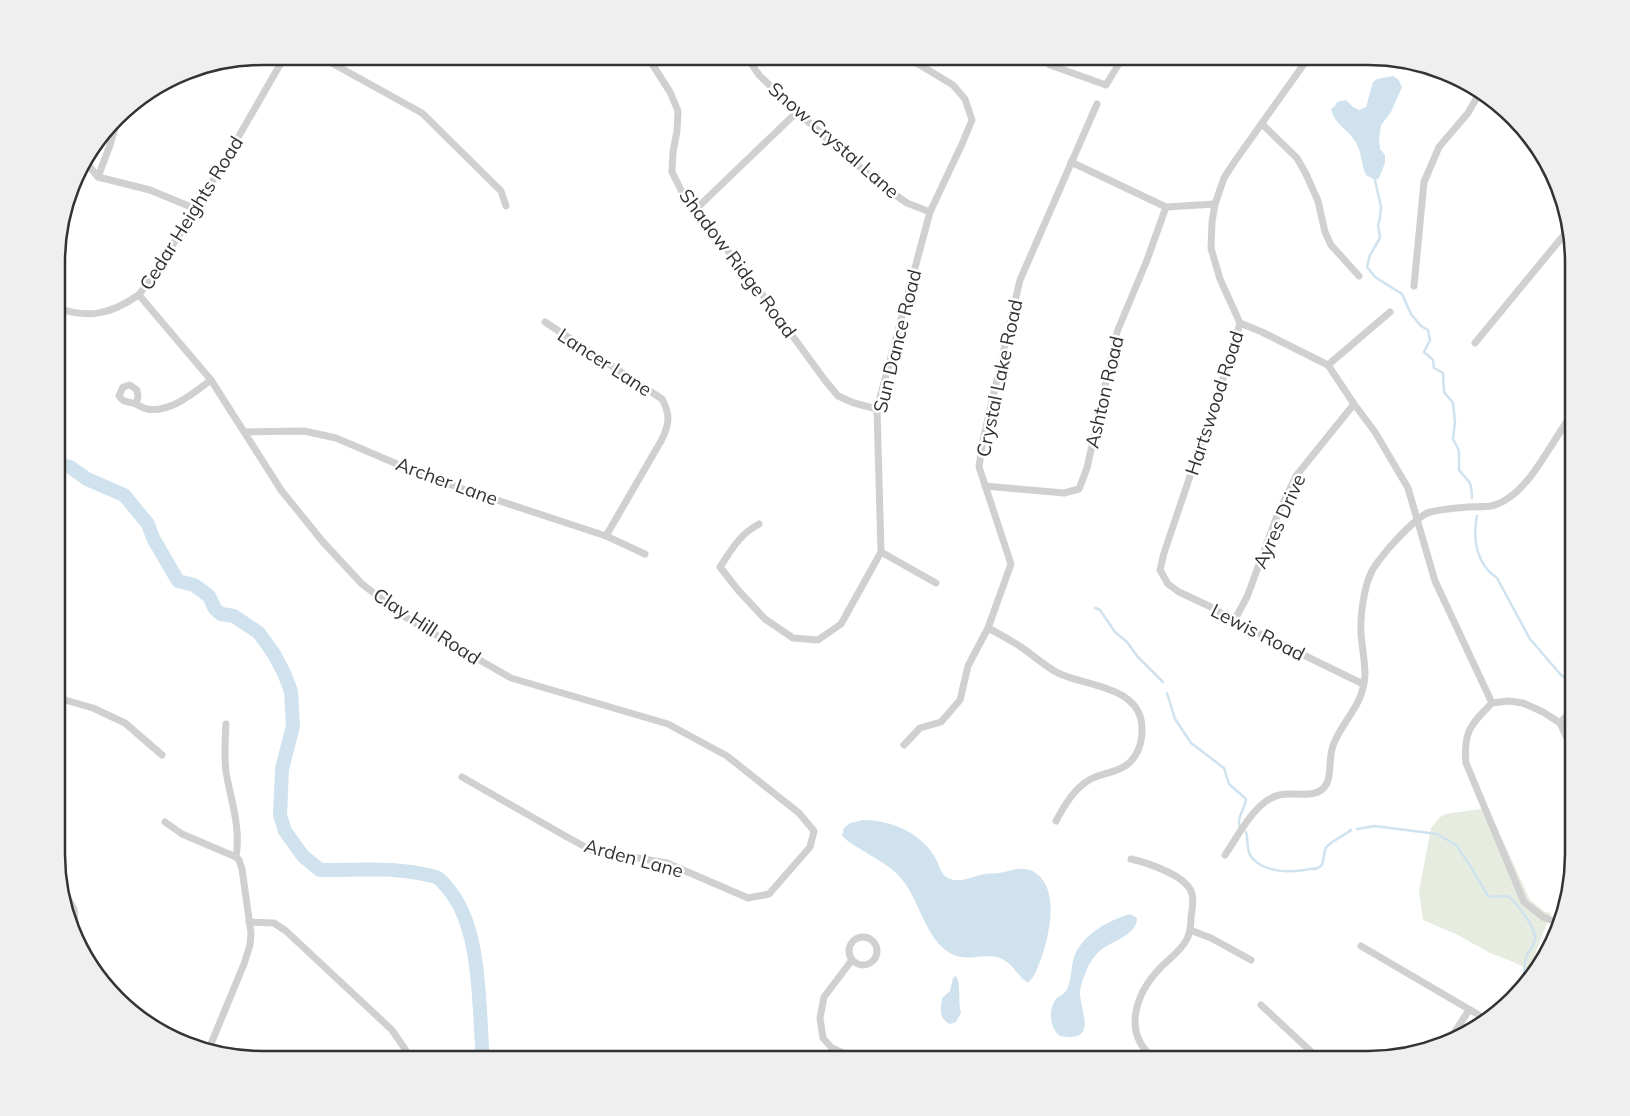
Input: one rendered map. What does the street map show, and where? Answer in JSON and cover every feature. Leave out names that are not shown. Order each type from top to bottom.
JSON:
[{"type":"street","name":"Cedar Heights Road","points":[[65,310],[78,314],[98,314],[112,310],[139,295],[230,154],[280,65]]},
{"type":"street","points":[[335,65],[422,113],[501,191],[506,206]]},
{"type":"street","name":"Shadow Ridge Road","points":[[653,65],[670,92],[678,111],[672,172],[683,194],[762,294],[838,396],[854,403],[877,409]]},
{"type":"street","name":"Snow Crystal Lane","points":[[752,65],[759,75],[797,112],[878,183],[907,204],[930,212]]},
{"type":"street","name":"Sun Dance Road","points":[[881,552],[877,409],[930,212],[972,120],[966,99],[953,85],[920,65]]},
{"type":"street","points":[[1050,65],[1106,85],[1118,65]]},
{"type":"street","name":"Hartswood Road","points":[[1160,570],[1164,552],[1227,367],[1240,323],[1220,279],[1211,248],[1215,204],[1224,178],[1303,65]]},
{"type":"street","points":[[1414,286],[1424,182],[1438,147],[1468,113],[1477,98]]},
{"type":"street","name":"Crystal Lake Road","points":[[904,745],[920,728],[941,722],[960,700],[968,666],[988,628],[1011,564],[979,467],[983,440],[1020,280],[1097,104]]},
{"type":"street","points":[[696,209],[797,112]]},
{"type":"street","points":[[1262,124],[1297,158],[1318,201],[1324,232],[1331,245],[1359,276]]},
{"type":"street","points":[[98,177],[114,132]]},
{"type":"street","points":[[1071,162],[1166,208],[1215,204]]},
{"type":"street","points":[[90,167],[98,177],[150,190],[196,209]]},
{"type":"street","name":"Ashton Road","points":[[985,486],[1064,492],[1079,489],[1087,468],[1117,332],[1166,208]]},
{"type":"street","points":[[1475,342],[1563,236]]},
{"type":"street","name":"Clay Hill Road","points":[[139,295],[211,380],[281,490],[323,542],[362,584],[405,617],[511,678],[668,724],[727,756],[799,813],[814,831]]},
{"type":"street","points":[[1328,365],[1390,312]]},
{"type":"street","name":"Lancer Lane","points":[[545,322],[662,399],[669,415],[668,427],[661,441],[606,536]]},
{"type":"street","points":[[1240,323],[1328,365],[1375,432],[1408,488],[1435,581],[1492,703]]},
{"type":"street","points":[[136,404],[148,410],[164,408],[177,403],[211,380]]},
{"type":"street","name":"Ayres Drive","points":[[1234,621],[1247,597],[1277,516],[1296,476],[1354,404]]},
{"type":"street","points":[[1225,855],[1254,811],[1266,800],[1280,794],[1317,793],[1327,785],[1330,755],[1334,743],[1356,706],[1365,674],[1361,632],[1363,599],[1372,571],[1388,549],[1418,519],[1429,512],[1466,507],[1491,507],[1507,500],[1523,487],[1565,425]]},
{"type":"street","name":"Archer Lane","points":[[245,432],[304,431],[336,438],[430,478],[606,536],[645,554]]},
{"type":"street","points":[[759,524],[747,531],[738,540],[720,567],[738,590],[765,618],[793,638],[818,640],[841,624],[881,552],[936,582]]},
{"type":"street","name":"Lewis Road","points":[[1160,570],[1168,584],[1179,592],[1363,684]]},
{"type":"street","points":[[988,628],[1018,645],[1037,660],[1059,673],[1083,682],[1112,689],[1127,698],[1139,710],[1142,722],[1142,736],[1138,751],[1127,764],[1090,780],[1074,793],[1062,808],[1056,821]]},
{"type":"street","points":[[65,701],[93,708],[125,723],[162,755]]},
{"type":"street","points":[[1553,921],[1543,917],[1524,902],[1466,763],[1464,747],[1467,734],[1475,721],[1492,703],[1509,701],[1544,712],[1560,722],[1565,733]]},
{"type":"street","points":[[1560,722],[1565,717]]},
{"type":"street","points":[[226,724],[225,758],[239,842],[236,857]]},
{"type":"street","name":"Arden Lane","points":[[462,777],[591,850],[667,863],[748,898],[769,894],[810,847],[814,831]]},
{"type":"street","points":[[165,822],[182,834],[236,857],[242,869],[251,932],[250,945],[211,1044]]},
{"type":"street","points":[[1131,859],[1153,866],[1181,880],[1192,893],[1193,902],[1188,938],[1178,952],[1148,984],[1136,1009],[1136,1033],[1144,1051]]},
{"type":"street","points":[[249,922],[274,923],[286,931],[392,1030],[406,1051]]},
{"type":"street","points":[[1190,930],[1212,938],[1251,960]]},
{"type":"street","points":[[863,937],[872,941],[877,950],[871,963],[861,965],[852,960],[849,950],[853,941],[863,937]]},
{"type":"street","points":[[1361,946],[1480,1016]]},
{"type":"street","points":[[839,1051],[831,1047],[823,1038],[820,1018],[824,997],[852,960]]},
{"type":"street","points":[[1261,1005],[1310,1051]]},
{"type":"street","points":[[1456,1031],[1469,1010]]},
{"type":"shaded area","points":[[1488,808],[1530,900],[1545,912],[1551,913],[1531,964],[1527,969],[1423,920],[1419,891],[1431,828],[1445,814]]},
{"type":"water","points":[[1393,76],[1398,79],[1402,87],[1391,112],[1381,125],[1380,149],[1385,155],[1385,163],[1379,178],[1375,180],[1366,175],[1357,145],[1335,119],[1331,109],[1337,102],[1346,100],[1359,110],[1366,107],[1373,82],[1377,79]]},
{"type":"water","points":[[863,820],[895,825],[914,835],[930,850],[944,875],[953,880],[1020,869],[1030,870],[1040,876],[1050,897],[1050,922],[1042,956],[1031,980],[1028,983],[1008,963],[1000,958],[956,956],[942,947],[935,940],[911,893],[899,876],[842,836],[844,828],[850,823]]},
{"type":"water","points":[[1130,914],[1137,918],[1133,929],[1099,952],[1090,963],[1084,977],[1080,998],[1085,1023],[1084,1030],[1080,1035],[1072,1037],[1060,1036],[1052,1023],[1051,1012],[1054,1002],[1068,988],[1076,952],[1088,937],[1103,925]]},
{"type":"water","points":[[956,976],[958,979],[961,1013],[956,1022],[950,1024],[942,1016],[942,998],[950,991],[953,978]]},
{"type":"waterway","points":[[1375,180],[1381,207],[1378,225],[1380,238],[1370,255],[1367,267],[1375,277],[1402,294],[1411,314],[1421,326],[1428,330],[1430,340],[1424,352],[1433,360],[1434,368],[1443,373],[1444,392],[1453,403],[1455,422],[1453,439],[1459,451],[1459,470],[1470,484],[1472,498]]},
{"type":"waterway","points":[[65,466],[70,467],[87,479],[124,495],[148,524],[153,538],[178,581],[194,585],[209,596],[215,609],[221,614],[234,616],[259,633],[274,654],[291,691],[293,726],[282,769],[280,815],[285,831],[303,856],[320,870],[397,870],[437,877],[446,886],[458,903],[467,923],[473,945],[479,992],[483,1051]]},
{"type":"waterway","points":[[1477,516],[1475,534],[1481,559],[1490,573],[1497,578],[1530,639],[1565,678]]},
{"type":"waterway","points":[[1095,608],[1100,610],[1115,632],[1127,642],[1137,656],[1163,682]]},
{"type":"waterway","points":[[1167,693],[1175,719],[1191,743],[1224,768],[1229,784],[1246,799],[1239,821],[1240,828]]},
{"type":"waterway","points":[[1357,829],[1375,826],[1437,834],[1456,845],[1488,896],[1508,896],[1530,923],[1535,940],[1525,961],[1524,974]]},
{"type":"waterway","points":[[1246,832],[1249,851],[1257,863],[1279,871],[1295,871],[1320,867],[1328,846],[1351,830]]}]
